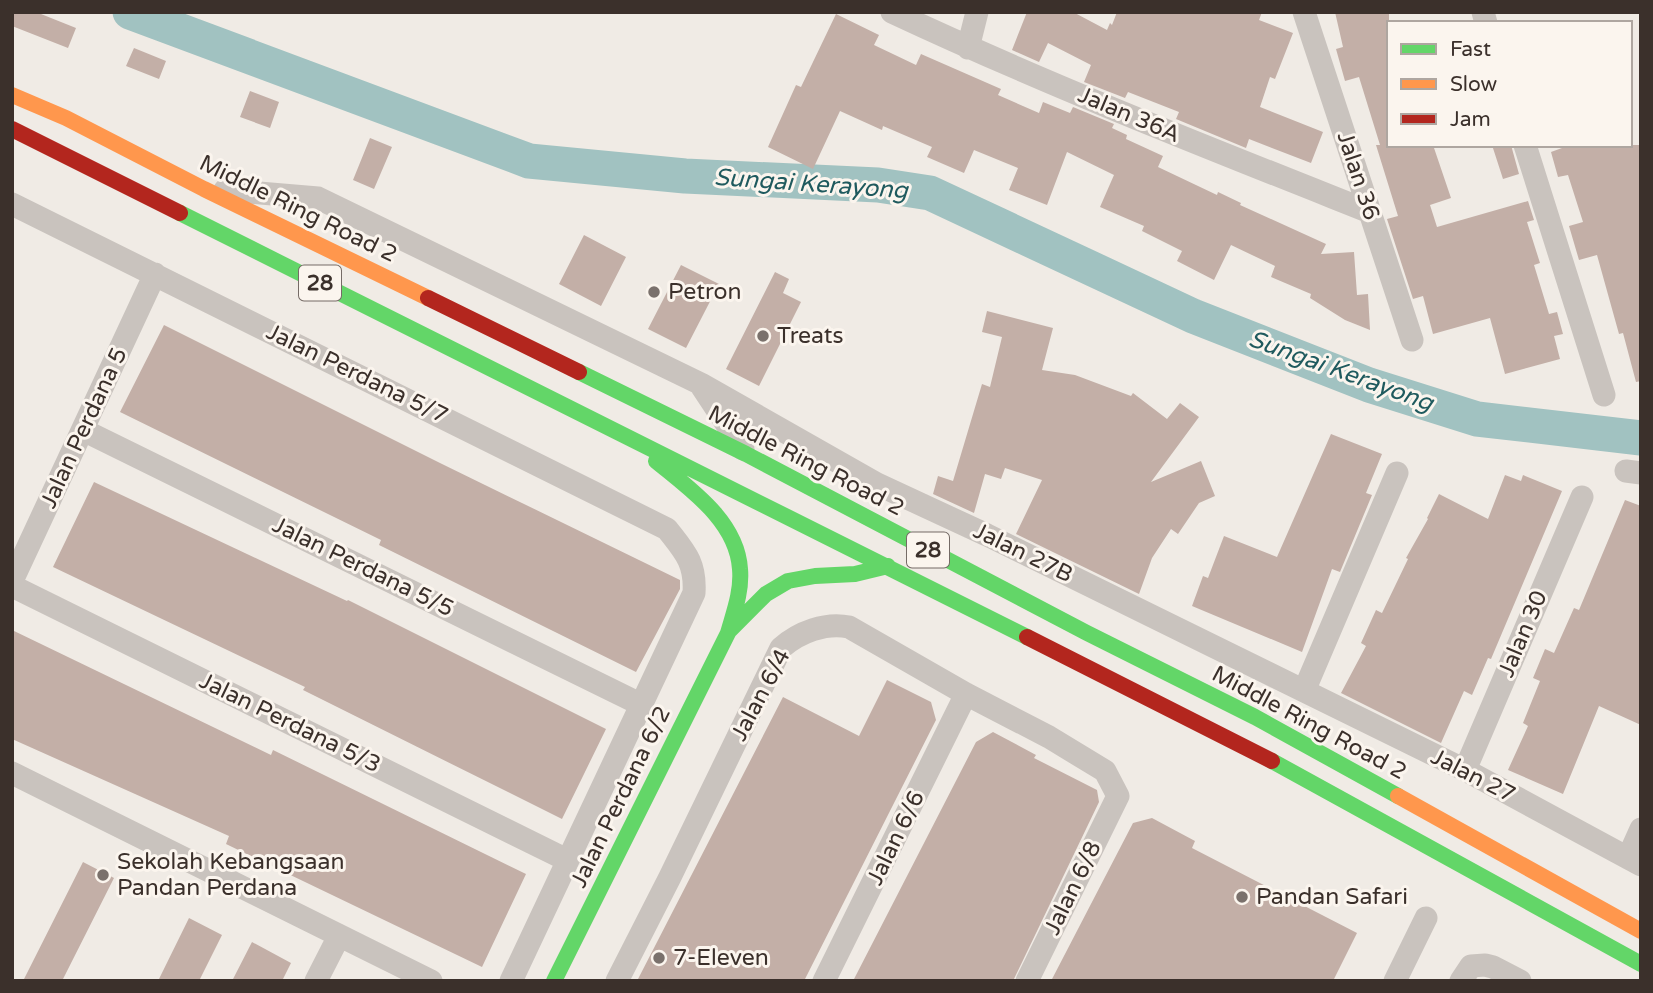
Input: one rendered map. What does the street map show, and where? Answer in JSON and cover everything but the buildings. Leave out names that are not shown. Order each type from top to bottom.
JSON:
[{"type":"main road","name":"Middle Ring Road 2","points":[[12,95],[66,118],[204,189],[746,454],[1087,634],[1255,717],[1641,931]]},
{"type":"main road","name":"28","points":[[12,129],[1240,743],[1641,964]]},
{"type":"main road","name":"Jalan Perdana 6/2","points":[[554,981],[728,633],[740,589],[739,557],[730,531],[716,512],[627,437]]},
{"type":"main road","name":"Jalan Perdana 6/2","points":[[728,633],[766,594],[788,581],[815,576],[855,575],[888,566]]},
{"type":"street","name":"Jalan 36A","points":[[891,12],[968,48],[1370,212]]},
{"type":"street","points":[[968,48],[978,12]]},
{"type":"street","name":"Jalan 36","points":[[1304,12],[1412,340]]},
{"type":"street","points":[[1526,147],[1604,395]]},
{"type":"street","name":"Jalan 27B","points":[[204,189],[318,198],[701,384],[877,484],[1304,691]]},
{"type":"street","name":"Jalan Perdana 5/7","points":[[12,204],[667,529],[690,558],[695,577],[694,593],[642,705]]},
{"type":"street","name":"Jalan Perdana 5","points":[[12,583],[155,274]]},
{"type":"street","points":[[701,384],[746,454]]},
{"type":"street","name":"Jalan Perdana 5/5","points":[[83,429],[642,705]]},
{"type":"street","points":[[1304,691],[1396,473]]},
{"type":"street","name":"Jalan 30","points":[[1465,770],[1582,497]]},
{"type":"street","name":"Jalan Perdana 5/3","points":[[12,583],[567,860]]},
{"type":"street","name":"Jalan 6/4","points":[[617,981],[781,648],[793,638],[835,624],[849,627],[966,694],[1049,737],[1105,771],[1118,796]]},
{"type":"street","name":"Jalan 27","points":[[1304,691],[1465,770],[1635,862]]},
{"type":"street","name":"Jalan 6/6","points":[[824,981],[966,694]]},
{"type":"street","points":[[511,981],[642,705]]},
{"type":"street","points":[[12,774],[203,866],[431,981]]},
{"type":"street","name":"Jalan 6/8","points":[[1027,981],[1118,796]]},
{"type":"street","points":[[1635,862],[1641,829]]},
{"type":"street","points":[[1395,981],[1426,918]]},
{"type":"street","points":[[316,981],[339,936]]},
{"type":"street","points":[[1461,981],[1471,966],[1479,965],[1493,967],[1520,981]]},
{"type":"waterway","name":"Sungai Kerayong","points":[[130,12],[529,161],[685,176],[878,185],[930,193],[1193,316],[1369,385],[1477,419],[1641,438]]},
{"type":"traffic: fast","points":[[180,213],[1027,637]]},
{"type":"traffic: fast","points":[[579,372],[746,454],[1087,633],[1255,717],[1398,796]]},
{"type":"traffic: fast","points":[[554,981],[728,633],[739,593],[740,569],[737,552],[721,521],[697,495],[656,461]]},
{"type":"traffic: fast","points":[[729,631],[766,594],[788,581],[815,576],[855,574],[888,566]]},
{"type":"traffic: fast","points":[[1272,761],[1641,964]]},
{"type":"traffic: slow","points":[[12,95],[66,118],[204,189],[428,298]]},
{"type":"traffic: slow","points":[[1398,796],[1641,931]]},
{"type":"traffic: jam","points":[[12,129],[180,213]]},
{"type":"traffic: jam","points":[[428,298],[579,372]]},
{"type":"traffic: jam","points":[[1027,637],[1272,761]]},
{"type":"place","name":"Petron","points":[[654,292]]},
{"type":"place","name":"Treats","points":[[763,336]]},
{"type":"place","name":"Sekolah Kebangsaan Pandan Perdana","points":[[103,875]]},
{"type":"place","name":"Pandan Safari","points":[[1242,897]]},
{"type":"place","name":"7-Eleven","points":[[659,958]]}]
